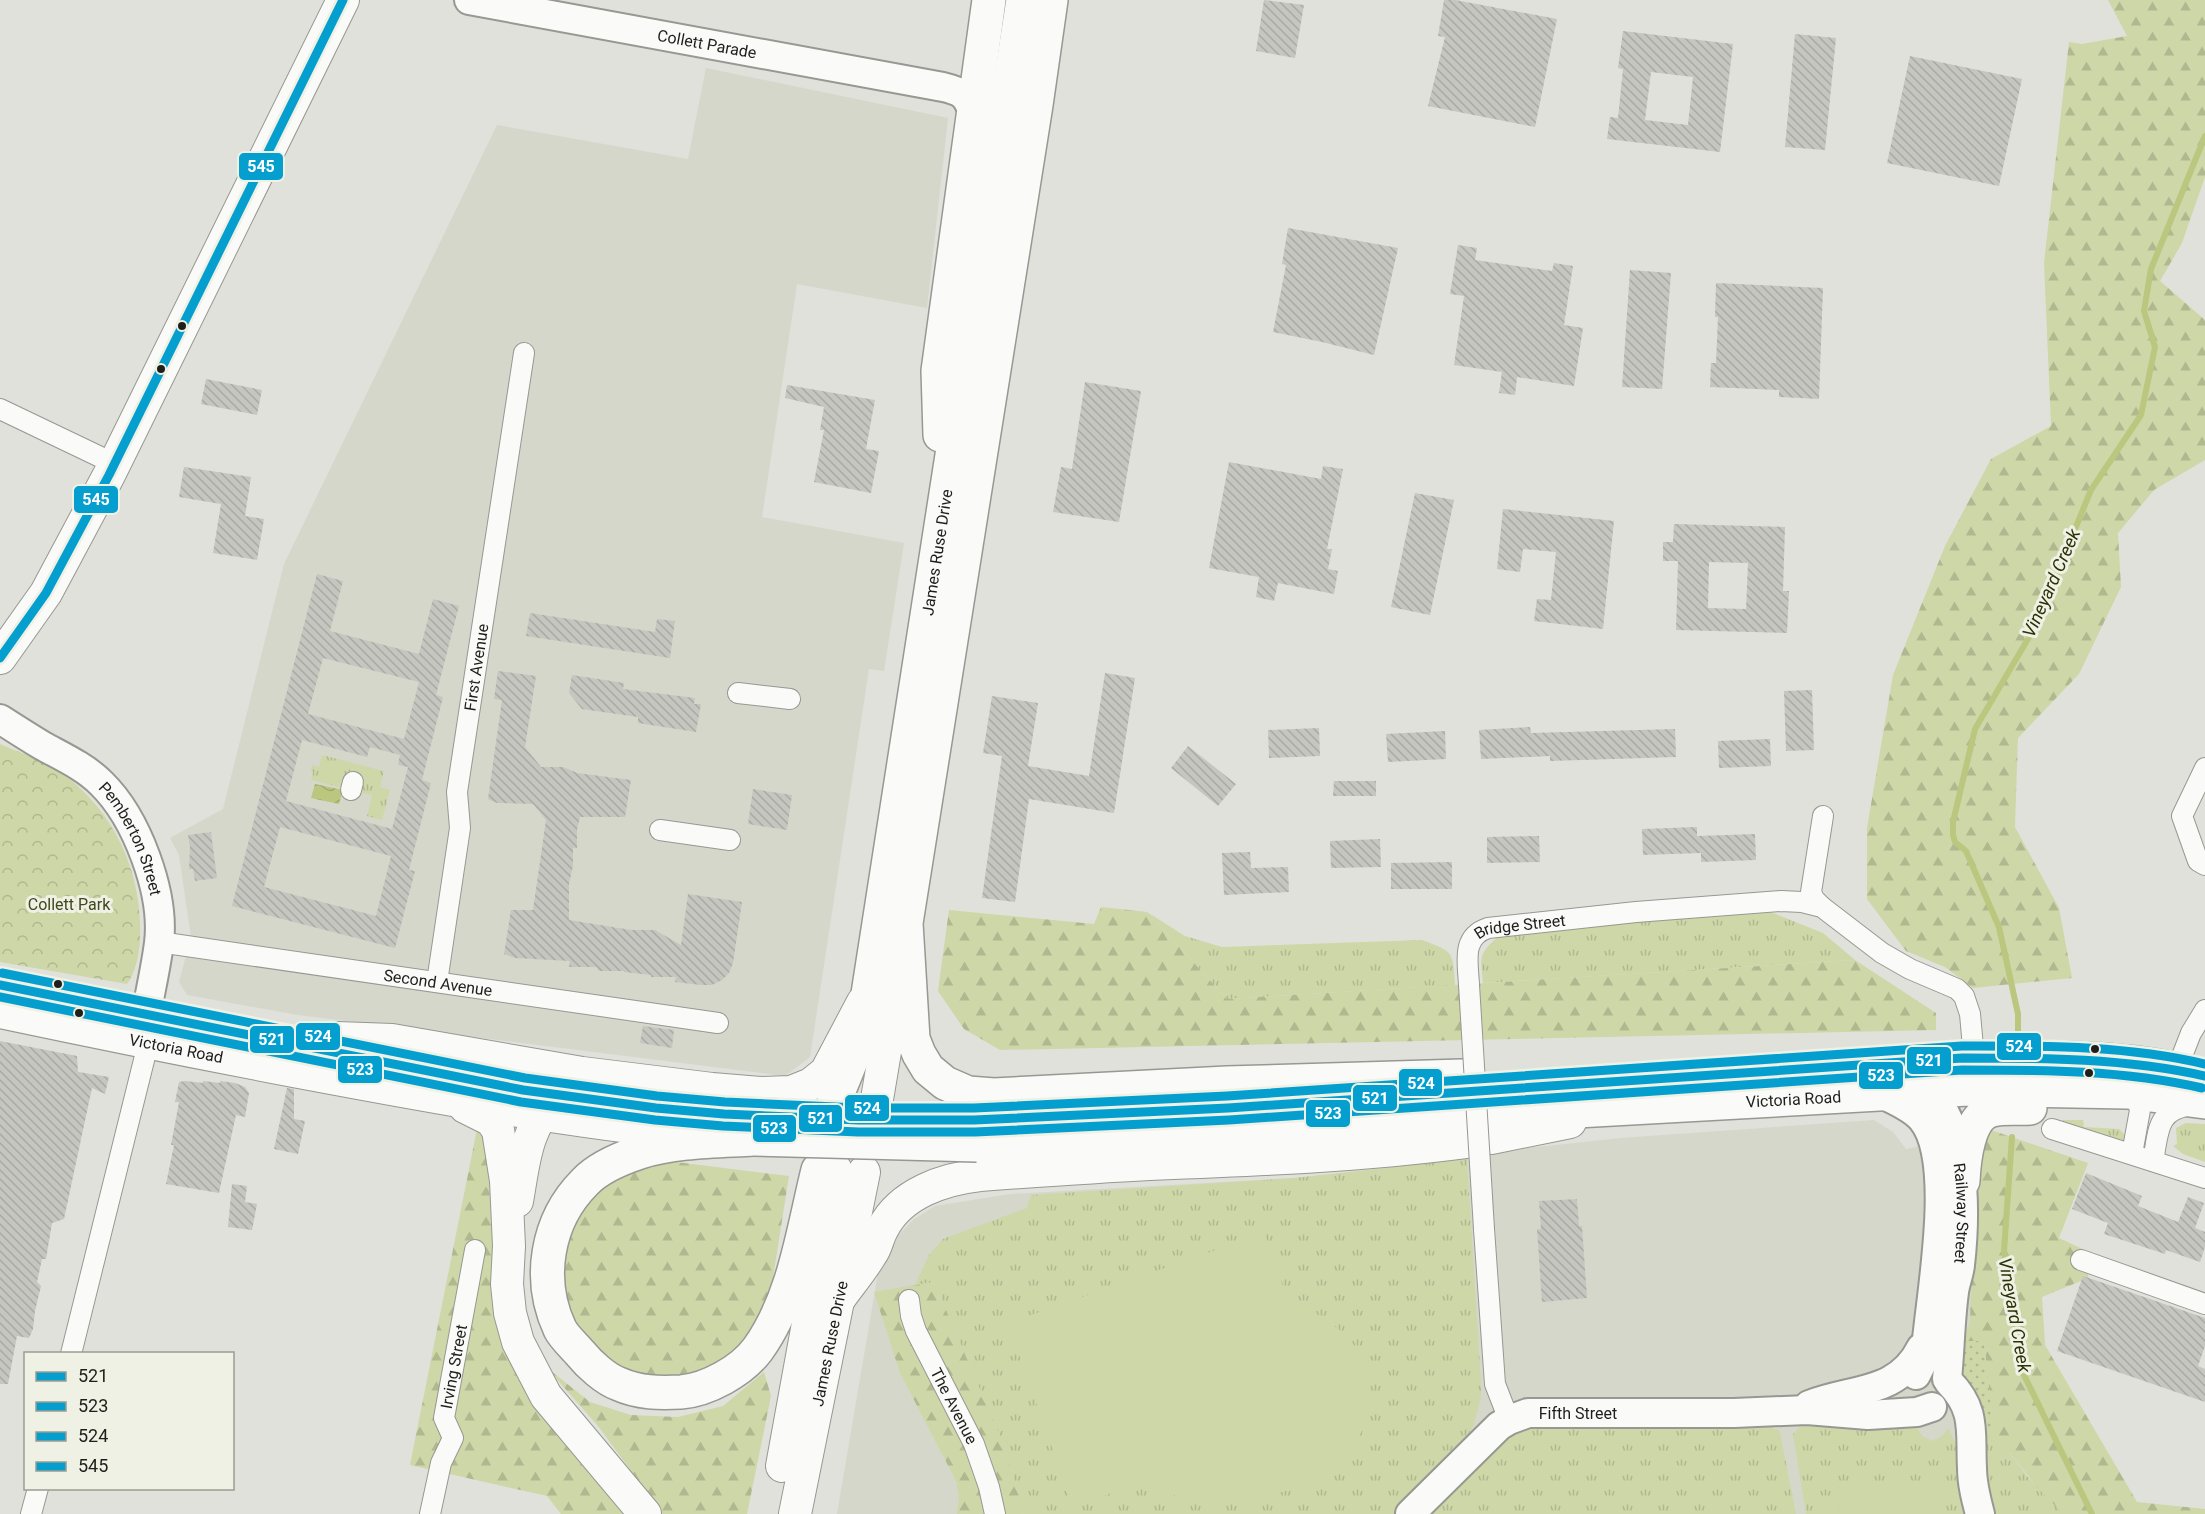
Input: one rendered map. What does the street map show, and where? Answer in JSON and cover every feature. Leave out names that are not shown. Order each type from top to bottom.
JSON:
[{"type":"highway","points":[[948,480],[942,468],[938,371],[990,0]]},
{"type":"highway","name":"James Ruse Drive","points":[[852,1105],[860,1039],[913,714],[1023,0]]},
{"type":"highway","name":"James Ruse Drive","points":[[906,923],[1051,0]]},
{"type":"highway","points":[[906,923],[913,1039],[928,1069],[945,1083],[969,1093],[993,1095],[1227,1083],[1477,1106]]},
{"type":"highway","name":"Victoria Road","points":[[753,1127],[975,1132],[1247,1131],[1477,1106],[1629,1109],[1879,1078],[1968,1058],[2072,1058],[2136,1062],[2197,1092]]},
{"type":"highway","name":"Victoria Road","points":[[1477,1106],[1609,1069],[1658,1080],[1879,1078],[1925,1105],[2032,1089],[2133,1101],[2197,1092]]},
{"type":"highway","points":[[1963,1181],[1971,1133],[1977,1121],[1989,1111],[2133,1101]]},
{"type":"highway","points":[[753,1127],[700,1143],[642,1152],[614,1163],[585,1181],[562,1213],[548,1251],[548,1292],[561,1330],[587,1361],[617,1384],[652,1393],[695,1391],[728,1376],[756,1352],[771,1330],[840,1171]]},
{"type":"main road","points":[[0,658],[46,593],[116,464],[343,0]]},
{"type":"main road","name":"James Ruse Drive","points":[[852,1105],[906,923]]},
{"type":"main road","name":"Victoria Road","points":[[0,985],[147,1030],[451,1101],[651,1130],[753,1127]]},
{"type":"main road","points":[[246,1035],[392,1040],[582,1074],[712,1089],[760,1093],[791,1092],[811,1084],[826,1072],[868,994]]},
{"type":"main road","name":"Victoria Road","points":[[0,1012],[147,1030],[246,1035],[428,1072],[575,1098],[656,1108],[753,1127]]},
{"type":"main road","points":[[509,1246],[530,1142],[541,1115],[555,1103],[575,1098]]},
{"type":"main road","points":[[451,1101],[491,1120],[498,1130],[506,1181],[509,1246],[507,1284],[510,1313],[518,1342],[530,1369],[546,1396],[645,1514]]},
{"type":"main road","points":[[837,1302],[873,1253],[883,1227],[896,1211],[932,1185],[954,1178],[1413,1149],[1477,1106]]},
{"type":"main road","name":"James Ruse Drive","points":[[795,1514],[837,1302],[840,1171]]},
{"type":"main road","name":"James Ruse Drive","points":[[774,1514],[840,1171]]},
{"type":"street","name":"Collett Parade","points":[[469,0],[943,87]]},
{"type":"street","points":[[943,87],[968,84],[980,67]]},
{"type":"street","points":[[943,87],[960,91],[968,99],[974,114]]},
{"type":"street","name":"First Avenue","points":[[437,982],[460,828],[457,792],[524,353]]},
{"type":"street","points":[[0,409],[116,464]]},
{"type":"street","points":[[738,693],[790,699]]},
{"type":"street","name":"Pemberton Street","points":[[0,719],[77,764],[101,783],[121,808],[135,834],[149,870],[159,915],[159,942],[147,1030],[71,1352]]},
{"type":"street","points":[[2205,768],[2182,816],[2198,861],[2205,865]]},
{"type":"street","points":[[1822,907],[1811,892],[1823,816]]},
{"type":"street","points":[[660,830],[730,840]]},
{"type":"street","name":"Bridge Street","points":[[1509,1420],[1495,1384],[1484,1229],[1469,985],[1468,945],[1475,935],[1488,928],[1636,912],[1781,901],[1802,902],[1822,907],[1882,953],[1961,993],[1970,1014],[1968,1058]]},
{"type":"street","name":"Second Avenue","points":[[159,942],[718,1023]]},
{"type":"street","points":[[2153,1161],[2164,1117],[2197,1092],[2190,1033],[2205,1010]]},
{"type":"street","points":[[1925,1105],[1938,1073],[1968,1058]]},
{"type":"street","points":[[2132,1154],[2133,1101]]},
{"type":"street","name":"Railway Street","points":[[1925,1105],[1948,1121],[1957,1148],[1963,1181],[1960,1262],[1953,1302],[1948,1381]]},
{"type":"street","name":"Railway Street","points":[[1914,1377],[1925,1356],[1938,1247],[1940,1170],[1925,1105]]},
{"type":"street","points":[[2052,1129],[2205,1178]]},
{"type":"street","name":"Irving Street","points":[[430,1514],[441,1463],[453,1438],[444,1418],[475,1250]]},
{"type":"street","points":[[2081,1260],[2205,1304]]},
{"type":"street","name":"The Avenue","points":[[909,1300],[916,1331],[982,1463],[995,1514]]},
{"type":"street","points":[[1792,1409],[1827,1398],[1877,1387],[1894,1379],[1913,1362],[1927,1334]]},
{"type":"street","points":[[1972,1469],[1970,1415],[1960,1394],[1943,1373],[1931,1368],[1923,1370],[1914,1377],[1910,1386],[1913,1398],[1921,1406],[1934,1407],[1953,1421],[1960,1430],[1972,1469],[1980,1514]]},
{"type":"street","name":"Fifth Street","points":[[1410,1514],[1491,1434],[1509,1420],[1519,1416],[1538,1413],[1734,1413],[1792,1409],[1872,1397],[1892,1391],[1914,1377]]},
{"type":"street","points":[[1934,1407],[1947,1398],[1948,1381]]},
{"type":"street","name":"Fifth Street","points":[[1792,1409],[1868,1415],[1917,1412],[1934,1407]]},
{"type":"street","points":[[31,1514],[37,1490]]},
{"type":"shaded area","points":[[706,68],[948,118],[927,308],[797,284],[762,517],[904,543],[884,671],[869,669],[810,1057],[785,1076],[298,1015],[187,995],[179,982],[191,937],[179,855],[170,838],[223,809],[284,564],[497,125],[688,159]]},
{"type":"shaded area","points":[[1874,1120],[1893,1132],[1906,1149],[1961,1138],[1996,1138],[2013,1456],[2027,1476],[2064,1514],[837,1514],[879,1267],[891,1243],[913,1220],[935,1206],[1010,1194],[1294,1178],[1423,1165],[1528,1148],[1621,1138]]},
{"type":"green space","points":[[2108,0],[2205,0],[2205,177],[2182,243],[2160,281],[2205,320],[2205,460],[2154,490],[2118,533],[2121,587],[2079,674],[2018,738],[2015,827],[2059,908],[2072,978],[1973,988],[1945,967],[1906,951],[1867,899],[1867,828],[1893,675],[1945,546],[1991,459],[2051,426],[2044,263],[2069,42],[2082,44],[2127,36]]},
{"type":"green space","name":"Collett Park","points":[[0,744],[48,764],[73,782],[90,798],[116,834],[133,877],[140,922],[137,962],[127,984],[0,962]]},
{"type":"green space","points":[[322,755],[384,771],[380,787],[390,790],[382,820],[367,816],[372,795],[311,780],[312,765],[319,767]]},
{"type":"green space","points":[[1101,907],[1147,912],[1227,999],[1855,960],[1936,1013],[1936,1030],[1000,1050],[964,1029],[938,991],[949,910],[1094,924]]},
{"type":"green space","points":[[1768,911],[1823,933],[1855,960],[1483,983],[1481,965],[1483,955],[1489,945],[1502,933]]},
{"type":"green space","points":[[1147,912],[1185,936],[1222,947],[1422,940],[1450,954],[1454,965],[1455,985],[1227,999]]},
{"type":"green space","points":[[55,977],[121,990],[105,991],[56,981]]},
{"type":"green space","points":[[2063,1120],[2083,1120],[2084,1127],[2119,1129],[2125,1135],[2123,1144],[2063,1123]]},
{"type":"green space","points":[[2186,1123],[2205,1124],[2205,1162],[2183,1154],[2173,1146],[2177,1144],[2176,1128]]},
{"type":"green space","points":[[478,1124],[486,1135],[493,1251],[506,1351],[557,1436],[625,1514],[561,1514],[547,1496],[410,1465]]},
{"type":"green space","points":[[1991,1130],[2088,1163],[2059,1238],[2091,1253],[2088,1278],[2042,1297],[2045,1345],[2137,1502],[2205,1509],[2205,1514],[2063,1514],[2037,1487],[1994,1433],[1984,1341],[1963,1341],[1970,1322],[1971,1282],[1964,1267],[1966,1192],[1979,1192],[1982,1153]]},
{"type":"green space","points":[[1467,1159],[1481,1397],[1473,1427],[1463,1443],[1397,1514],[1024,1514],[1003,1443],[934,1282],[915,1285],[929,1255],[943,1239],[1027,1208],[1031,1195],[1294,1178]]},
{"type":"green space","points":[[676,1162],[789,1176],[769,1303],[748,1344],[719,1364],[693,1376],[661,1381],[623,1376],[569,1322],[557,1284],[576,1212],[603,1185],[637,1165]]},
{"type":"green space","points":[[1264,1233],[1288,1300],[1333,1324],[1359,1353],[1368,1371],[1371,1390],[1370,1408],[1364,1427],[1355,1443],[1325,1472],[1304,1484],[1257,1498],[1208,1500],[1160,1492],[1137,1484],[1073,1507],[1008,1323]]},
{"type":"green space","points":[[934,1282],[1003,1443],[1024,1514],[957,1514],[959,1497],[956,1481],[900,1373],[874,1292]]},
{"type":"green space","points":[[1963,1341],[1984,1341],[1994,1433],[1980,1435],[1960,1362]]},
{"type":"green space","points":[[546,1367],[590,1402],[631,1415],[678,1417],[723,1406],[764,1372],[771,1396],[747,1514],[663,1514],[598,1426]]},
{"type":"green space","points":[[1799,1422],[1916,1426],[1922,1436],[1933,1441],[1942,1436],[1948,1428],[1958,1448],[1971,1514],[1806,1514],[1793,1434],[1799,1428]]},
{"type":"green space","points":[[1773,1424],[1773,1429],[1779,1430],[1780,1433],[1796,1514],[1426,1514],[1507,1435],[1527,1425]]},
{"type":"green space","points":[[1994,1433],[2027,1476],[2063,1514],[1992,1514],[1980,1435]]},
{"type":"green space","points":[[1942,1483],[1943,1514],[1839,1514],[1837,1488]]},
{"type":"water","points":[[315,784],[343,790],[339,804],[311,798]]},
{"type":"building","points":[[1264,0],[1304,5],[1295,58],[1256,51]]},
{"type":"building","points":[[1444,0],[1455,0],[1557,19],[1535,127],[1428,106],[1445,37],[1438,36]]},
{"type":"building","points":[[1623,31],[1733,44],[1720,152],[1607,139],[1610,117],[1618,118],[1623,69],[1618,68]],"holes":[[[1651,72],[1693,77],[1688,125],[1645,120]]]},
{"type":"building","points":[[1795,34],[1836,38],[1825,150],[1785,147]]},
{"type":"building","points":[[1910,56],[2022,79],[1999,186],[1887,163]]},
{"type":"building","points":[[1288,228],[1398,248],[1374,355],[1273,332],[1286,265],[1282,264]]},
{"type":"building","points":[[1458,245],[1477,248],[1475,260],[1552,271],[1554,263],[1573,266],[1564,325],[1583,328],[1574,386],[1517,377],[1515,395],[1499,393],[1502,372],[1454,365],[1464,296],[1450,294]]},
{"type":"building","points":[[1630,270],[1671,273],[1662,389],[1622,387]]},
{"type":"building","points":[[1716,283],[1823,288],[1819,399],[1779,397],[1779,390],[1710,387],[1711,363],[1716,363],[1718,317],[1715,317]]},
{"type":"building","points":[[206,379],[262,390],[257,415],[201,404]]},
{"type":"building","points":[[1085,382],[1141,391],[1119,522],[1053,512],[1061,467],[1072,469]]},
{"type":"building","points":[[787,385],[875,400],[866,449],[879,451],[871,493],[814,482],[824,430],[820,430],[824,407],[785,398]]},
{"type":"building","points":[[1229,462],[1321,479],[1323,466],[1343,469],[1327,549],[1332,549],[1328,569],[1338,571],[1334,594],[1278,583],[1274,601],[1256,597],[1259,577],[1209,568]]},
{"type":"building","points":[[184,467],[251,477],[245,516],[264,519],[257,560],[213,553],[221,504],[179,497]]},
{"type":"building","points":[[1415,493],[1454,500],[1430,615],[1391,607]]},
{"type":"building","points":[[1503,509],[1614,521],[1603,629],[1534,621],[1537,599],[1551,600],[1556,552],[1523,549],[1520,572],[1497,569]]},
{"type":"building","points":[[1674,524],[1785,527],[1783,591],[1789,591],[1787,633],[1676,630],[1678,561],[1663,561],[1663,542],[1673,542]],"holes":[[[1709,562],[1748,563],[1746,609],[1708,608]]]},
{"type":"building","points":[[317,574],[343,581],[330,631],[419,654],[433,599],[459,606],[436,695],[443,697],[422,780],[431,783],[409,870],[415,871],[395,948],[232,906]],"holes":[[[323,658],[419,682],[404,739],[308,714]],[[302,740],[367,757],[370,747],[400,755],[398,765],[408,767],[392,829],[286,801]],[[280,827],[391,856],[376,916],[264,887]]]},
{"type":"building","points":[[530,613],[655,632],[657,619],[675,621],[670,658],[526,636]]},
{"type":"building","points":[[498,671],[536,676],[525,747],[541,767],[563,767],[577,773],[631,780],[625,817],[580,817],[577,848],[573,848],[573,866],[569,884],[569,920],[631,930],[655,930],[681,945],[688,894],[742,902],[733,963],[729,973],[722,980],[712,985],[675,982],[676,977],[651,977],[651,975],[624,971],[599,971],[596,967],[569,967],[570,961],[515,958],[504,954],[511,910],[533,910],[546,820],[533,804],[497,803],[488,799],[502,700],[494,699]]},
{"type":"building","points":[[1105,673],[1135,678],[1114,813],[1029,799],[1015,902],[982,898],[1002,756],[983,753],[992,696],[1038,703],[1028,766],[1089,776]]},
{"type":"building","points":[[572,675],[624,683],[623,689],[695,698],[694,704],[701,704],[696,732],[638,723],[638,717],[582,709],[569,693]]},
{"type":"building","points":[[1812,690],[1814,750],[1786,751],[1784,691]]},
{"type":"building","points":[[1530,727],[1531,733],[1675,729],[1676,757],[1550,761],[1550,756],[1481,759],[1479,730]]},
{"type":"building","points":[[1319,728],[1320,756],[1269,758],[1268,730]]},
{"type":"building","points":[[1445,731],[1446,759],[1388,762],[1386,734]]},
{"type":"building","points":[[1770,739],[1771,766],[1719,768],[1718,741]]},
{"type":"building","points":[[1188,746],[1236,784],[1218,806],[1171,768]]},
{"type":"building","points":[[1334,781],[1376,781],[1376,796],[1333,796]]},
{"type":"building","points":[[753,789],[792,795],[787,830],[748,824]]},
{"type":"building","points":[[1697,827],[1697,836],[1755,834],[1756,860],[1701,862],[1701,853],[1643,855],[1642,829]]},
{"type":"building","points":[[211,832],[217,878],[195,881],[193,869],[189,869],[188,835]]},
{"type":"building","points":[[1539,836],[1540,862],[1487,863],[1487,837]]},
{"type":"building","points":[[1380,839],[1381,867],[1331,868],[1330,841]]},
{"type":"building","points":[[1250,852],[1251,868],[1288,867],[1289,892],[1224,895],[1222,853]]},
{"type":"building","points":[[1452,862],[1452,889],[1391,889],[1391,863]]},
{"type":"building","points":[[643,1026],[674,1030],[672,1048],[640,1043]]},
{"type":"building","points":[[0,1041],[77,1056],[78,1072],[109,1077],[105,1094],[92,1088],[64,1219],[52,1223],[46,1259],[42,1259],[37,1282],[41,1286],[33,1329],[29,1338],[17,1336],[8,1384],[0,1384]]},
{"type":"building","points":[[179,1082],[235,1083],[245,1087],[249,1093],[245,1117],[236,1115],[219,1193],[166,1184],[179,1102],[175,1102]]},
{"type":"building","points":[[287,1088],[294,1089],[294,1119],[305,1121],[298,1154],[274,1149]]},
{"type":"building","points":[[2086,1173],[2142,1196],[2138,1206],[2178,1222],[2188,1197],[2204,1203],[2195,1228],[2205,1232],[2205,1247],[2200,1262],[2166,1250],[2165,1254],[2104,1234],[2108,1223],[2072,1209]]},
{"type":"building","points":[[232,1184],[247,1186],[245,1202],[257,1204],[252,1230],[228,1227]]},
{"type":"building","points":[[1577,1199],[1579,1226],[1582,1226],[1587,1298],[1542,1302],[1537,1229],[1541,1229],[1539,1201]]},
{"type":"building","points":[[2083,1276],[2205,1318],[2205,1346],[2198,1366],[2205,1369],[2205,1402],[2057,1351]]},
{"type":"waterway","name":"Vineyard Creek","points":[[2018,1032],[2018,1014],[1999,927],[1966,851],[1955,842],[1953,822],[1975,729],[2035,627],[2091,490],[2141,415],[2155,347],[2144,311],[2151,269],[2205,136]]},
{"type":"waterway","name":"Vineyard Creek","points":[[2012,1137],[2004,1251],[2023,1373],[2092,1514]]},
{"type":"transit line","name":"545","points":[[0,658],[46,593],[109,475],[343,0]]},
{"type":"transit line","name":"524","points":[[2,973],[525,1078],[657,1096],[725,1102],[859,1108],[974,1108],[1227,1096],[1962,1046],[2115,1050],[2205,1064]]},
{"type":"transit line","name":"521","points":[[0,985],[523,1090],[656,1108],[724,1114],[859,1120],[974,1120],[1228,1108],[1962,1058],[2115,1062],[2205,1076]]},
{"type":"transit line","name":"523","points":[[0,997],[521,1102],[655,1120],[723,1126],[858,1132],[975,1132],[1229,1120],[1962,1070],[2113,1074],[2202,1088]]}]
